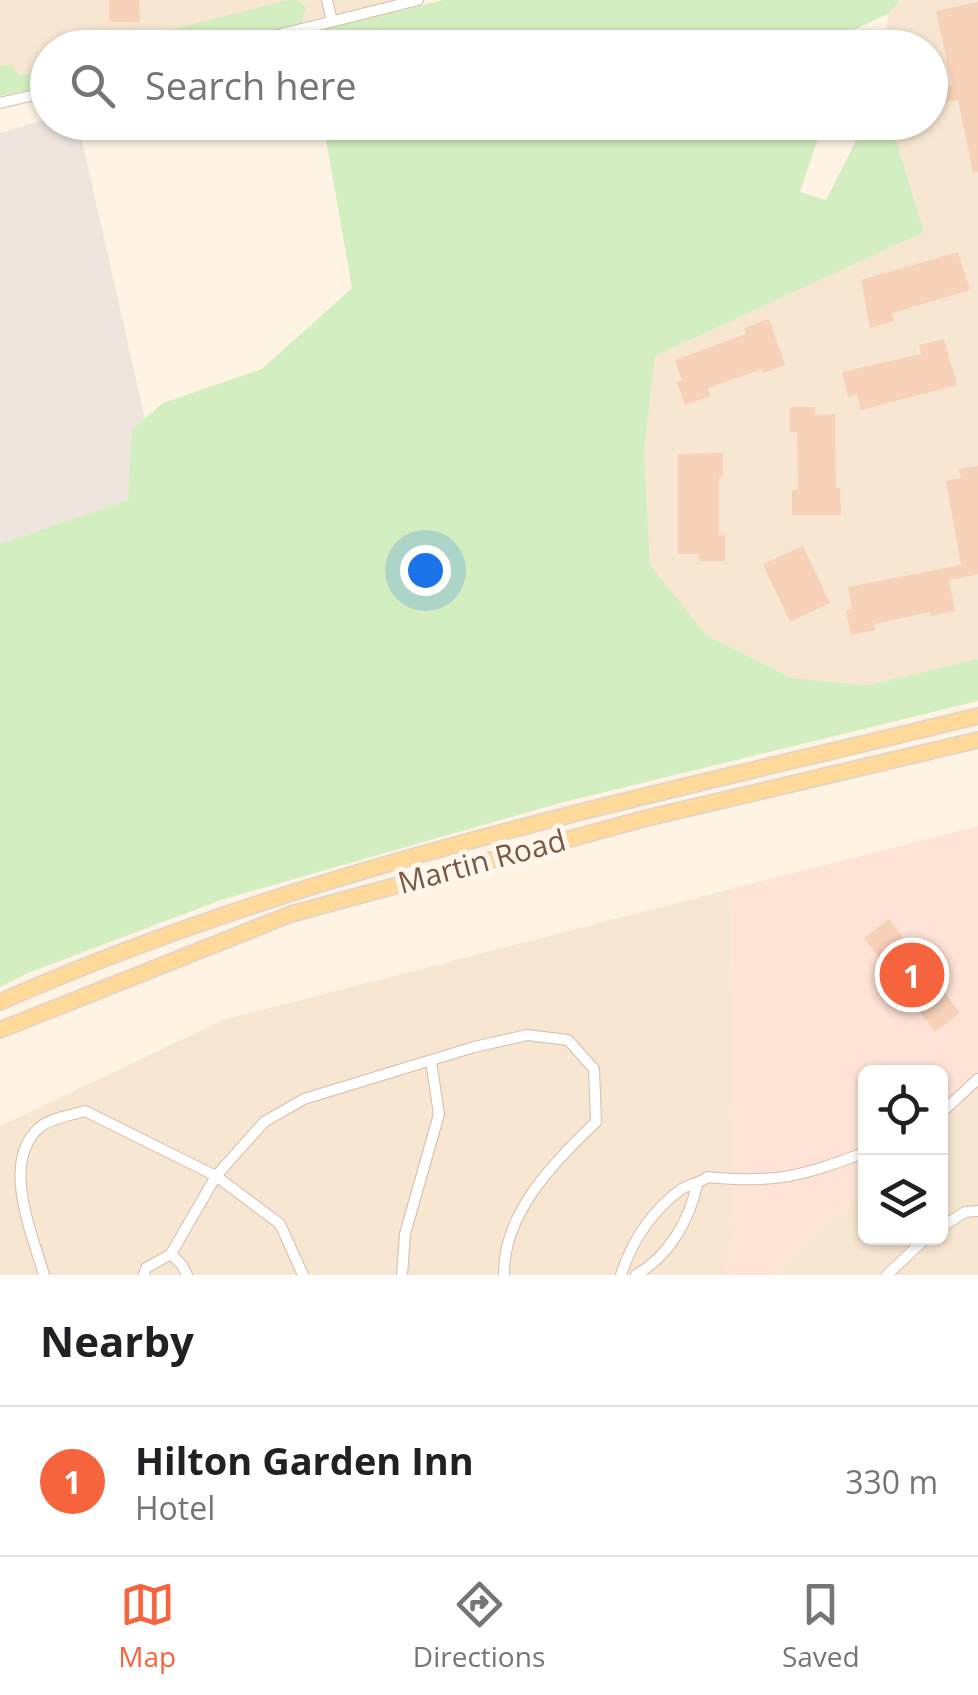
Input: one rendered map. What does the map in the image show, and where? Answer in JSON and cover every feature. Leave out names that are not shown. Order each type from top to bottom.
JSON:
[{"type":"main road","name":"Martin Road","points":[[0,1002],[214,919],[396,861],[978,716]]},
{"type":"main road","name":"Martin Road","points":[[0,1030],[292,914],[647,818],[978,740]]},
{"type":"street","points":[[327,0],[332,21]]},
{"type":"street","points":[[297,30],[418,0]]},
{"type":"street","points":[[0,103],[30,96]]},
{"type":"street","points":[[144,1275],[146,1268],[171,1254],[216,1176],[264,1122],[304,1099],[527,1035],[568,1040],[594,1069],[596,1122],[558,1158],[520,1209],[504,1262],[504,1275]]},
{"type":"street","points":[[402,1275],[405,1234],[439,1114],[431,1061]]},
{"type":"street","points":[[948,1107],[978,1079]]},
{"type":"street","points":[[44,1275],[17,1184],[23,1148],[41,1126],[85,1111],[216,1176],[280,1224],[303,1275]]},
{"type":"street","points":[[621,1275],[627,1256],[657,1211],[684,1186],[697,1185],[708,1177],[750,1182],[793,1178],[858,1155]]},
{"type":"street","points":[[636,1275],[678,1233],[690,1215],[697,1185]]},
{"type":"street","points":[[948,1223],[965,1212],[978,1211]]},
{"type":"street","points":[[886,1275],[918,1245]]},
{"type":"street","points":[[171,1254],[187,1275]]},
{"type":"shaded area","points":[[0,0],[398,0],[278,30],[30,30],[30,90],[0,96]]},
{"type":"shaded area","points":[[900,0],[978,0],[978,659],[868,685],[791,678],[706,635],[650,565],[644,451],[655,356],[924,232],[896,140],[948,140],[948,30],[887,30],[888,14]]},
{"type":"shaded area","points":[[30,124],[30,140],[82,140],[145,419],[132,431],[129,500],[0,544],[0,133]]},
{"type":"shaded area","points":[[978,826],[978,1091],[948,1118],[948,1065],[858,1065],[858,1196],[768,1275],[724,1275],[734,1233],[731,889]]},
{"type":"shaded area","points":[[731,889],[734,1233],[724,1275],[0,1275],[0,1126],[223,1020]]},
{"type":"shaded area","points":[[978,1091],[978,1275],[768,1275],[858,1196],[858,1245],[948,1245],[948,1118]]},
{"type":"green space","points":[[288,0],[306,7],[301,25],[280,30],[170,30]]},
{"type":"green space","points":[[443,0],[900,0],[888,14],[853,30],[321,30]]},
{"type":"green space","points":[[11,64],[20,76],[30,73],[30,90],[0,96],[0,66]]},
{"type":"green space","points":[[326,140],[817,140],[800,192],[826,200],[856,140],[896,140],[924,232],[655,356],[644,451],[650,565],[706,635],[791,678],[868,685],[978,659],[978,701],[560,803],[221,900],[0,987],[0,544],[128,500],[132,430],[163,403],[262,369],[352,288]]},
{"type":"building","points":[[109,0],[139,0],[140,22],[109,22]]},
{"type":"building","points":[[978,2],[978,172],[973,172],[958,100],[948,102],[948,86],[952,85],[948,30],[940,30],[936,11]]},
{"type":"building","points":[[958,252],[970,290],[892,313],[894,321],[870,328],[861,280]]},
{"type":"building","points":[[769,319],[785,365],[708,388],[710,396],[685,405],[675,360],[746,334],[744,328]]},
{"type":"building","points":[[944,339],[957,385],[861,410],[857,394],[848,397],[842,372],[921,354],[919,345]]},
{"type":"building","points":[[790,407],[815,407],[815,415],[835,414],[836,488],[840,488],[841,515],[792,515],[792,490],[798,490],[797,432],[790,432]]},
{"type":"building","points":[[723,453],[719,535],[725,535],[725,561],[699,561],[699,554],[678,554],[678,454]]},
{"type":"building","points":[[978,466],[978,574],[949,580],[955,611],[874,624],[876,630],[851,635],[846,611],[852,609],[848,587],[961,565],[946,481],[961,478],[959,469]]},
{"type":"building","points":[[803,546],[830,603],[790,622],[763,564]]},
{"type":"building","points":[[889,919],[960,1013],[935,1032],[864,938]]},
{"type":"place","name":"Hilton Garden Inn","points":[[912,975]]}]
